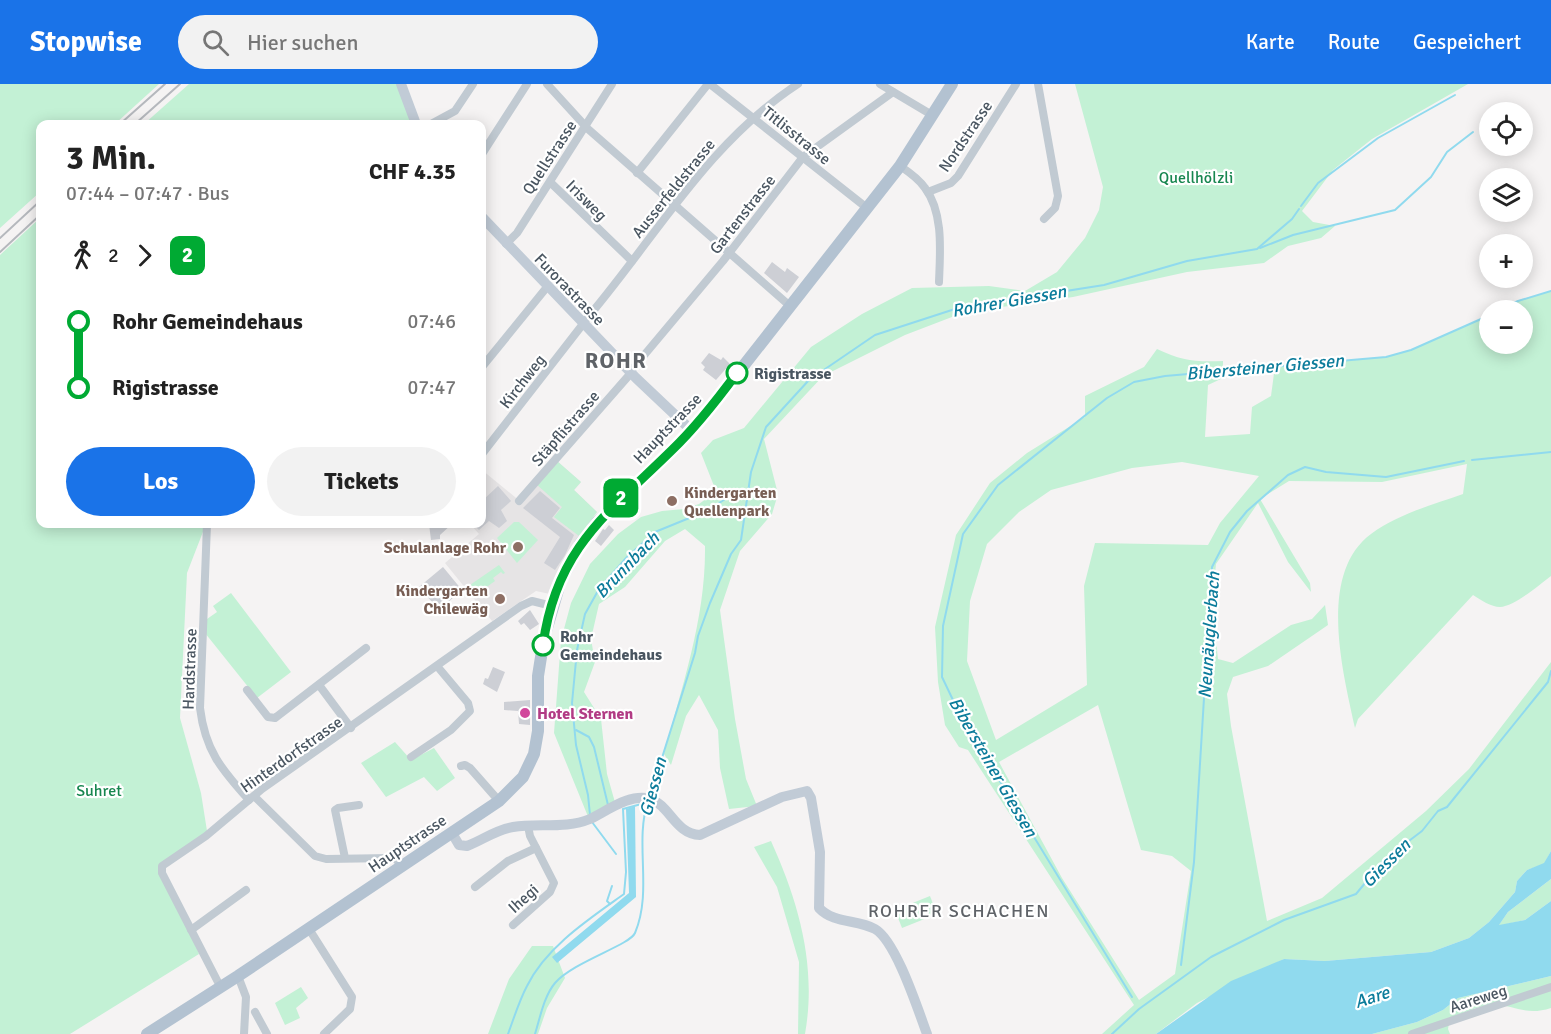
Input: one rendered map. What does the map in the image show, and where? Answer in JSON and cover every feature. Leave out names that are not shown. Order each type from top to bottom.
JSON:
[{"type":"main road","name":"Hauptstrasse","points":[[147,1034],[238,976],[499,801],[523,777],[534,754],[538,731],[538,676],[552,606],[565,573],[583,540],[604,515],[691,430],[900,166],[952,84]]},
{"type":"street","points":[[401,84],[414,120]]},
{"type":"street","points":[[438,120],[455,111],[473,84]]},
{"type":"street","points":[[486,148],[527,84]]},
{"type":"street","points":[[547,84],[585,126],[790,306]]},
{"type":"street","name":"Quellstrasse","points":[[506,244],[550,182],[612,84]]},
{"type":"street","points":[[637,173],[709,84]]},
{"type":"street","name":"Titlisstrasse","points":[[709,84],[867,208]]},
{"type":"street","name":"Ausserfeldstrasse","points":[[583,324],[716,154],[753,118],[798,84]]},
{"type":"street","points":[[880,84],[932,116]]},
{"type":"street","name":"Nordstrasse","points":[[928,192],[951,183],[958,176],[1016,84]]},
{"type":"street","points":[[1038,84],[1058,196],[1055,208],[1044,219]]},
{"type":"street","name":"Gartenstrasse","points":[[631,373],[803,158],[892,92]]},
{"type":"street","points":[[900,166],[920,182],[928,192],[938,226],[939,282]]},
{"type":"street","name":"Irisweg","points":[[550,182],[632,261]]},
{"type":"street","name":"Furorastrasse","points":[[486,222],[631,373],[691,430]]},
{"type":"street","points":[[486,362],[547,287]]},
{"type":"street","name":"Kirchweg","points":[[486,449],[583,324]]},
{"type":"street","name":"Stäpflistrasse","points":[[519,501],[631,373]]},
{"type":"street","name":"Hardstrasse","points":[[207,528],[200,708],[202,728],[218,764],[312,854],[326,859],[390,858],[396,860],[401,866]]},
{"type":"street","name":"Hinterdorfstrasse","points":[[221,987],[162,873],[162,866],[206,836],[252,798],[520,606],[532,601],[552,606]]},
{"type":"street","points":[[247,690],[268,717],[273,719],[366,648]]},
{"type":"street","points":[[411,757],[451,730],[470,711],[468,703],[437,666]]},
{"type":"street","points":[[319,685],[351,728]]},
{"type":"street","points":[[461,766],[465,765],[470,768],[499,801]]},
{"type":"street","points":[[452,833],[459,845],[467,846],[495,832],[528,826],[580,822],[616,806],[648,798],[655,801],[682,829],[693,835],[700,835],[782,797],[807,791],[811,798],[820,852],[819,908],[832,918],[867,926],[882,934],[898,963],[927,1034]]},
{"type":"street","points":[[345,858],[335,810],[338,807],[359,806]]},
{"type":"street","name":"Ihegi","points":[[513,925],[554,886],[554,880],[536,848],[528,826]]},
{"type":"street","points":[[475,887],[508,861],[536,848]]},
{"type":"street","points":[[191,930],[246,891]]},
{"type":"street","points":[[309,929],[352,997],[350,1009],[324,1034]]},
{"type":"street","points":[[238,976],[246,997],[244,1034]]},
{"type":"street","name":"Aareweg","points":[[1412,1034],[1551,987]]},
{"type":"street","points":[[255,1012],[267,1034]]},
{"type":"shaded area","name":"Schulanlage Rohr","points":[[557,461],[581,482],[574,490],[597,512],[587,523],[566,558],[550,594],[536,591],[492,621],[445,563],[479,534],[474,528],[486,528],[486,473],[521,502]]},
{"type":"green space","points":[[0,84],[159,84],[119,120],[36,120],[36,196],[0,228]]},
{"type":"green space","points":[[189,84],[397,84],[410,120],[148,120]]},
{"type":"green space","name":"Quellhölzli","points":[[1075,84],[1468,84],[1372,139],[1333,170],[1302,211],[1313,222],[1335,226],[1321,238],[1288,246],[1264,263],[1187,272],[1073,297],[965,312],[905,335],[823,376],[764,439],[778,494],[772,514],[740,551],[720,610],[746,779],[757,806],[729,809],[720,768],[718,730],[699,695],[686,716],[671,765],[664,754],[692,652],[702,599],[705,546],[685,529],[665,541],[625,587],[599,604],[591,639],[595,662],[584,692],[601,719],[607,774],[616,806],[589,819],[554,733],[561,640],[571,603],[590,564],[618,534],[641,517],[662,511],[684,509],[699,504],[710,496],[714,486],[701,453],[713,440],[744,428],[811,347],[862,314],[912,288],[989,286],[1025,291],[1057,272],[1085,238],[1099,210],[1103,187]]},
{"type":"green space","name":"Suhret","points":[[36,222],[36,528],[204,528],[187,573],[180,718],[201,793],[207,831],[159,870],[191,930],[199,954],[70,1034],[0,1034],[0,255]]},
{"type":"green space","points":[[1551,291],[1551,576],[1506,606],[1493,606],[1473,595],[1358,719],[1355,728],[1345,680],[1338,625],[1339,598],[1344,573],[1354,552],[1381,527],[1463,494],[1467,464],[1382,482],[1289,481],[1260,499],[1310,583],[1311,592],[1288,562],[1258,503],[1216,564],[1212,604],[1218,659],[1233,663],[1291,625],[1312,619],[1325,605],[1328,625],[1268,666],[1233,677],[1227,694],[1267,921],[1322,898],[1426,811],[1469,769],[1551,662],[1551,851],[1544,864],[1527,870],[1517,881],[1515,892],[1489,922],[1469,938],[1431,952],[1325,961],[1284,959],[1197,1003],[1156,1034],[1102,1034],[1134,1005],[968,750],[959,747],[945,725],[938,682],[935,627],[956,535],[990,483],[1027,453],[1085,417],[1085,396],[1144,367],[1157,349],[1189,360],[1223,361],[1223,378],[1208,385],[1205,437],[1250,434],[1252,407],[1271,396],[1275,366],[1386,357],[1411,350],[1479,319],[1479,354],[1533,354],[1533,300],[1521,300]],"holes":[[[1182,462],[1259,476],[1220,523],[1208,545],[1095,543],[1084,586],[1087,685],[996,740],[967,661],[970,601],[987,544],[1019,512],[1051,490],[1132,468]],[[1098,705],[1141,850],[1172,856],[1191,871],[1175,974],[1139,1000],[1062,878],[999,762]]]},
{"type":"green space","points":[[557,461],[581,482],[574,490],[597,512],[579,536],[554,517],[562,507],[536,484]]},
{"type":"green space","points":[[514,522],[519,522],[538,540],[517,563],[497,538]]},
{"type":"green space","points":[[499,565],[505,573],[501,572],[493,578],[495,581],[474,596],[467,587]]},
{"type":"green space","points":[[231,593],[291,672],[257,698],[205,633],[207,619],[217,612],[213,606]]},
{"type":"green space","points":[[395,742],[411,760],[434,748],[455,778],[437,791],[424,777],[386,797],[361,763]]},
{"type":"green space","points":[[771,841],[790,888],[803,935],[809,984],[805,1034],[798,1034],[799,962],[777,887],[754,847]]},
{"type":"green space","points":[[1551,879],[1551,901],[1525,920],[1498,926],[1508,912]]},
{"type":"green space","points":[[930,896],[937,914],[902,928],[895,910]]},
{"type":"green space","points":[[532,946],[553,946],[565,978],[547,1008],[538,1034],[488,1034],[509,979]]},
{"type":"green space","points":[[1551,976],[1551,1008],[1533,1011],[1498,1005],[1485,1006],[1450,1018],[1448,1029],[1450,1034],[1372,1034],[1417,1022],[1443,1010],[1458,998]]},
{"type":"green space","points":[[301,987],[308,998],[296,1008],[300,1018],[285,1025],[275,1003]]},
{"type":"water","points":[[635,806],[636,897],[557,963],[552,957],[629,893],[626,809]]},
{"type":"water","name":"Aare","points":[[1551,851],[1551,879],[1508,912],[1499,925],[1525,920],[1551,901],[1551,976],[1458,998],[1443,1010],[1417,1022],[1372,1034],[1156,1034],[1231,981],[1284,959],[1325,961],[1431,952],[1469,938],[1489,922],[1515,892],[1517,881],[1527,870],[1544,863]]},
{"type":"building","points":[[772,262],[785,272],[787,268],[799,277],[787,293],[764,273]]},
{"type":"building","points":[[709,353],[721,360],[723,357],[730,364],[716,380],[703,370],[705,367],[701,363]]},
{"type":"building","points":[[498,486],[511,501],[501,510],[507,521],[499,528],[489,521],[486,524],[486,497]]},
{"type":"building","points":[[540,491],[560,508],[552,518],[574,535],[555,570],[544,563],[560,537],[523,508]]},
{"type":"building","points":[[609,525],[614,530],[601,546],[595,541],[603,529],[605,530]]},
{"type":"building","points":[[430,528],[448,528],[440,535],[440,539],[431,540]]},
{"type":"building","points":[[443,567],[462,590],[439,610],[419,587]]},
{"type":"building","points":[[530,610],[539,624],[530,630],[524,623],[521,625],[518,621]]},
{"type":"building","name":"Hotel Sternen","points":[[493,667],[505,672],[497,692],[483,684]]},
{"type":"building","name":"Hotel Sternen","points":[[530,700],[530,725],[519,724],[518,711],[504,710],[504,702]]},
{"type":"waterway","name":"Rohrer Giessen","points":[[1301,206],[1318,183],[1378,138],[1455,95]]},
{"type":"waterway","name":"Rohrer Giessen","points":[[1260,248],[1293,235],[1395,210],[1431,177],[1447,152],[1473,132]]},
{"type":"waterway","name":"Rohrer Giessen","points":[[650,796],[695,653],[698,636],[731,554],[741,540],[751,472],[766,427],[809,380],[875,335],[958,308],[1104,285],[1187,261],[1257,249],[1292,219],[1299,209]]},
{"type":"waterway","name":"Bibersteiner Giessen","points":[[1521,300],[1551,291]]},
{"type":"waterway","name":"Bibersteiner Giessen","points":[[1132,997],[963,721],[942,677],[943,626],[963,534],[998,485],[1107,398],[1134,382],[1165,376],[1386,357],[1411,350],[1479,320]]},
{"type":"waterway","name":"Neunäuglerbach","points":[[1472,460],[1551,452]]},
{"type":"waterway","name":"Neunäuglerbach","points":[[1181,965],[1194,862],[1212,567],[1230,532],[1247,511],[1288,475],[1305,467],[1326,472],[1386,477],[1464,461]]},
{"type":"waterway","name":"Brunnbach","points":[[590,815],[588,795],[576,745],[572,703],[577,650],[585,614],[599,589],[627,557],[655,532],[709,510],[728,497]]},
{"type":"waterway","name":"Giessen","points":[[1112,1034],[1139,1009],[1211,957],[1284,920],[1356,894],[1385,859],[1422,831],[1438,811],[1447,807],[1548,682],[1551,671]]},
{"type":"waterway","points":[[576,730],[589,737],[594,747],[608,805]]},
{"type":"waterway","name":"Giessen","points":[[535,1034],[545,1001],[555,983],[574,968],[623,943],[635,933],[643,900],[643,833],[648,801]]},
{"type":"waterway","name":"Brunnbach","points":[[508,1034],[524,992],[545,959],[570,935],[624,894],[626,872],[623,809],[645,803]]},
{"type":"waterway","points":[[592,822],[616,854]]},
{"type":"waterway","points":[[610,904],[607,901],[612,886]]},
{"type":"railway","points":[[124,120],[165,84]]},
{"type":"railway","points":[[140,120],[180,84]]},
{"type":"railway","points":[[0,238],[36,205]]},
{"type":"railway","points":[[0,252],[36,219]]},
{"type":"bus line","name":"2","points":[[543,645],[560,583],[580,544],[598,521],[673,450],[712,406],[737,373]]},
{"type":"place","name":"Rigistrasse","points":[[737,373]]},
{"type":"place","name":"Kindergarten Quellenpark","points":[[672,501]]},
{"type":"place","name":"Schulanlage Rohr","points":[[518,547]]},
{"type":"place","name":"Kindergarten Chilewäg","points":[[500,599]]},
{"type":"place","name":"Rohr Gemeindehaus","points":[[543,645]]},
{"type":"place","name":"Hotel Sternen","points":[[525,713]]},
{"type":"district","name":"ROHR","points":[[616,360]]},
{"type":"district","name":"ROHRER SCHACHEN","points":[[959,911]]}]
